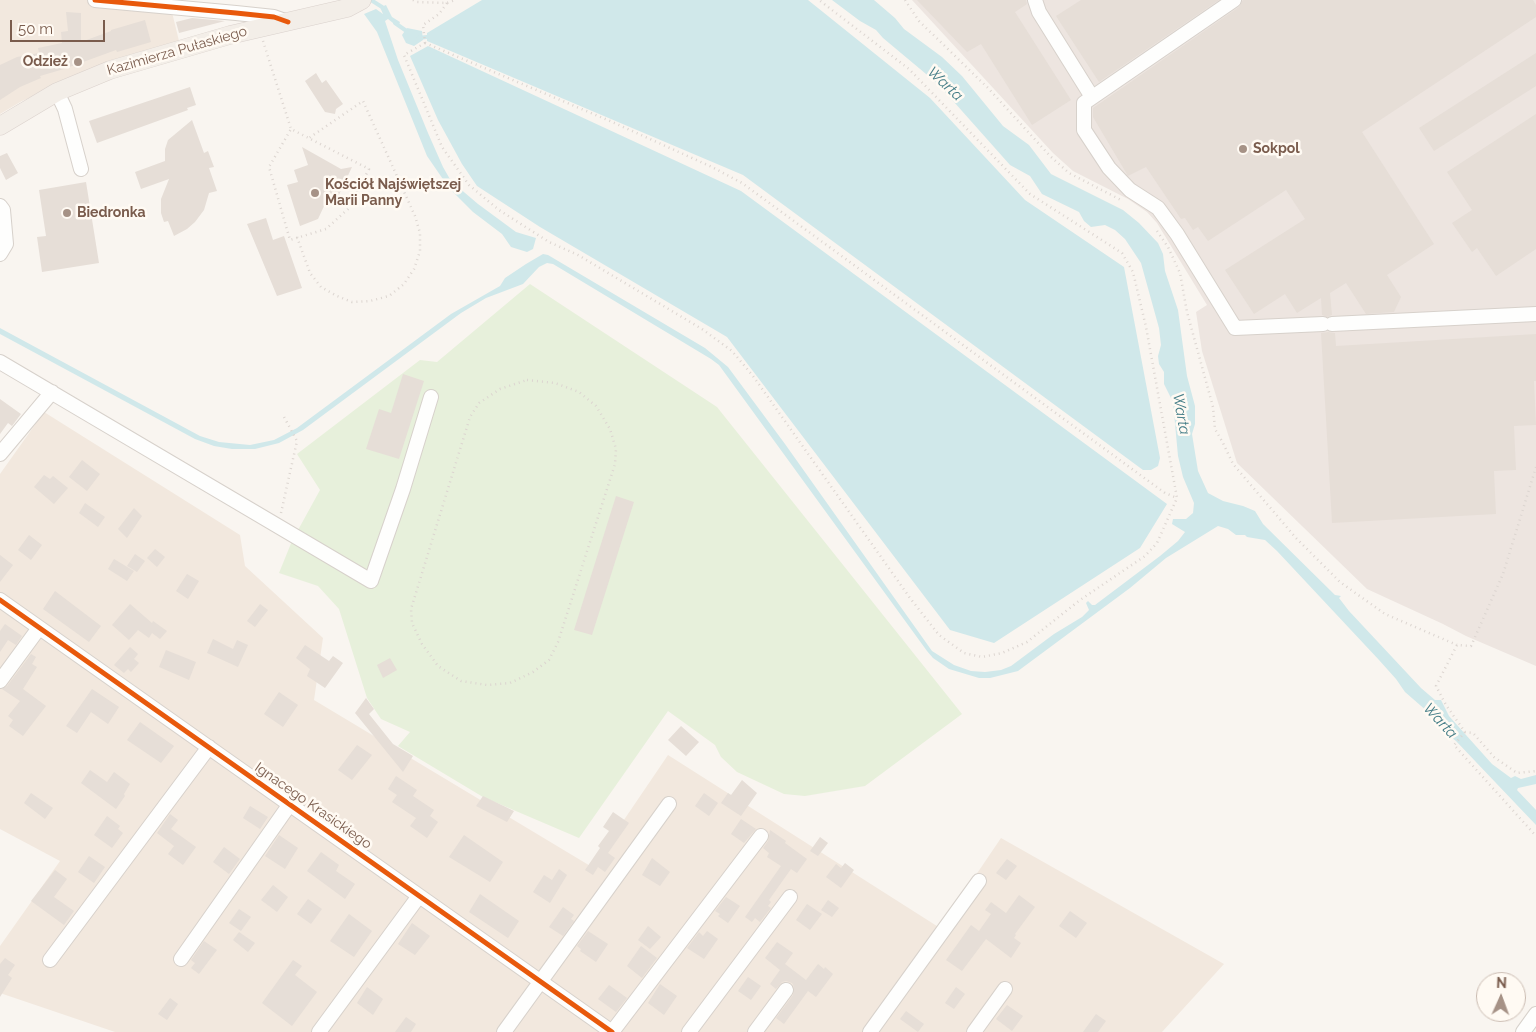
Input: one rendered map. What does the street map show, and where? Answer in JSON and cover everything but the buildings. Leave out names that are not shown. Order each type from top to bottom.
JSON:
[{"type":"main road","name":"Kazimierza Pułaskiego","points":[[0,126],[57,92],[83,80],[135,61],[258,28],[347,8],[362,0]]},
{"type":"street","points":[[95,0],[274,17],[288,22]]},
{"type":"street","points":[[1035,0],[1038,12],[1092,97]]},
{"type":"street","points":[[1234,0],[1084,103],[1084,130],[1109,168],[1130,190],[1158,208],[1177,234],[1235,328],[1536,314]]},
{"type":"street","points":[[57,92],[65,109],[80,170]]},
{"type":"street","points":[[0,206],[6,244],[0,254]]},
{"type":"street","points":[[0,362],[371,581],[403,489],[432,396]]},
{"type":"street","points":[[0,454],[52,392]]},
{"type":"street","name":"Ignacego Krasickiego","points":[[0,600],[612,1032]]},
{"type":"street","points":[[0,681],[39,628]]},
{"type":"street","points":[[50,960],[208,747]]},
{"type":"street","points":[[181,960],[290,804]]},
{"type":"street","points":[[504,1032],[669,804]]},
{"type":"street","points":[[612,1032],[761,836]]},
{"type":"street","points":[[870,1032],[979,881]]},
{"type":"street","points":[[320,1032],[419,896]]},
{"type":"street","points":[[689,1032],[790,897]]},
{"type":"street","points":[[974,1032],[1005,989]]},
{"type":"street","points":[[755,1032],[786,990]]},
{"type":"street","points":[[1522,1032],[1536,1014]]},
{"type":"path","points":[[413,0],[416,2],[448,3],[455,0]]},
{"type":"path","points":[[425,43],[404,55],[442,148],[469,185],[499,210],[549,242],[578,255],[702,329],[732,351],[774,406],[910,598],[939,634],[964,653],[982,657],[1002,653],[1027,642],[1080,600],[1144,556],[1157,543],[1177,498],[1146,327],[1133,272],[1122,253],[1030,194],[909,69],[819,0]]},
{"type":"path","points":[[905,0],[920,21],[988,88],[1050,156],[1070,173],[1128,204]]},
{"type":"path","points":[[425,43],[423,25],[439,14],[448,3]]},
{"type":"path","points":[[258,28],[291,129],[369,169],[348,209],[326,229],[290,240],[269,167],[291,129]]},
{"type":"path","points":[[425,43],[610,121],[712,167],[742,183],[1150,483],[1177,498]]},
{"type":"path","points":[[297,237],[310,273],[321,287],[352,302],[370,301],[390,296],[404,284],[414,269],[420,251],[420,233],[415,216],[364,101],[309,138]]},
{"type":"path","points":[[1155,228],[1168,247],[1180,273],[1187,312],[1213,407],[1215,429],[1224,443],[1233,464],[1296,538],[1340,582],[1385,614],[1456,646],[1471,646],[1503,574],[1536,467]]},
{"type":"path","points":[[527,380],[555,383],[579,392],[596,406],[610,429],[616,449],[615,464],[558,642],[549,660],[534,672],[510,683],[487,685],[461,681],[438,666],[422,644],[412,623],[411,609],[470,417],[479,403],[500,389],[527,380]]},
{"type":"path","points":[[278,526],[297,442],[283,415]]},
{"type":"path","points":[[1456,646],[1436,686],[1446,705],[1465,732],[1473,733],[1494,757],[1517,774],[1536,771]]},
{"type":"path","points":[[1465,732],[1454,746],[1536,836]]},
{"type":"shaded area","points":[[0,0],[169,0],[179,41],[50,89],[22,101],[0,114]]},
{"type":"shaded area","points":[[912,0],[1536,0],[1536,666],[1466,636],[1367,589],[1237,463],[1202,351],[1196,312],[1207,305],[1157,223],[1147,212],[1128,199],[1073,171],[1053,153]]},
{"type":"shaded area","points":[[44,412],[240,535],[245,566],[323,638],[314,700],[592,867],[668,755],[940,928],[1001,838],[1224,964],[1162,1032],[115,1032],[0,993],[0,946],[60,861],[0,829],[0,474]]},
{"type":"green space","points":[[530,284],[717,407],[962,714],[865,786],[805,796],[784,794],[737,772],[721,757],[715,745],[668,711],[579,838],[483,797],[398,746],[410,732],[381,719],[367,698],[339,609],[318,586],[279,573],[292,541],[320,490],[297,454],[420,360],[437,362]]},
{"type":"water","points":[[482,0],[808,0],[930,98],[1025,200],[1124,267],[1160,458],[1158,466],[1151,470],[1143,470],[743,175],[427,41],[427,33]]},
{"type":"water","name":"Warta","points":[[832,0],[874,0],[895,18],[904,29],[942,57],[962,76],[1003,126],[1029,145],[1051,174],[1123,210],[1139,223],[1158,243],[1163,254],[1165,271],[1178,310],[1187,376],[1195,406],[1195,424],[1192,434],[1198,471],[1208,493],[1223,501],[1255,511],[1263,524],[1335,595],[1341,596],[1339,598],[1349,611],[1421,688],[1435,700],[1441,700],[1449,716],[1492,764],[1511,778],[1515,776],[1521,779],[1536,775],[1536,784],[1518,788],[1517,790],[1536,810],[1536,825],[1456,741],[1441,729],[1428,712],[1405,692],[1379,660],[1277,551],[1265,540],[1245,535],[1236,535],[1228,529],[1218,526],[1166,558],[1130,588],[1018,671],[990,678],[979,678],[949,669],[933,658],[927,651],[719,365],[553,264],[547,263],[539,267],[523,284],[486,298],[461,313],[303,430],[279,443],[255,449],[232,449],[214,446],[195,439],[0,334],[0,328],[200,436],[219,442],[250,445],[274,440],[297,428],[451,314],[500,286],[505,278],[526,264],[543,254],[548,255],[705,348],[728,367],[932,651],[954,665],[971,671],[1001,670],[1011,666],[1054,634],[1082,617],[1089,610],[1086,603],[1088,601],[1095,605],[1160,556],[1178,541],[1185,532],[1172,524],[1173,519],[1186,519],[1193,513],[1194,503],[1183,477],[1178,456],[1173,402],[1164,384],[1164,372],[1159,364],[1158,356],[1161,345],[1159,328],[1141,263],[1125,239],[1115,230],[1105,225],[1091,227],[1084,221],[1079,212],[1042,194],[1030,176],[1010,165],[938,84],[876,30],[860,21]]},
{"type":"water","points":[[386,5],[392,17],[400,22],[398,27],[388,19],[385,21],[398,60],[428,133],[451,181],[516,232],[536,238],[533,249],[527,252],[511,247],[502,234],[473,212],[449,188],[427,156],[377,32],[364,14],[376,9],[383,14],[381,7]]},
{"type":"water","points":[[407,28],[422,31],[423,40],[414,46],[406,43],[402,35]]},
{"type":"water","points":[[428,46],[741,191],[1167,504],[1140,548],[994,643],[950,630],[727,337],[540,227],[477,186],[462,164],[438,120],[410,56]]},
{"type":"waterway","points":[[371,0],[382,7],[384,11]]},
{"type":"waterway","points":[[395,23],[408,32]]},
{"type":"waterway","points":[[418,38],[427,37]]},
{"type":"cycle path","points":[[95,0],[274,17],[288,22]]},
{"type":"cycle path","points":[[0,600],[612,1032]]},
{"type":"place","name":"Odzież","points":[[78,62]]},
{"type":"place","name":"Sokpol","points":[[1243,149]]},
{"type":"place","name":"Kościół Najświętszej Marii Panny","points":[[315,193]]},
{"type":"place","name":"Biedronka","points":[[67,213]]}]
